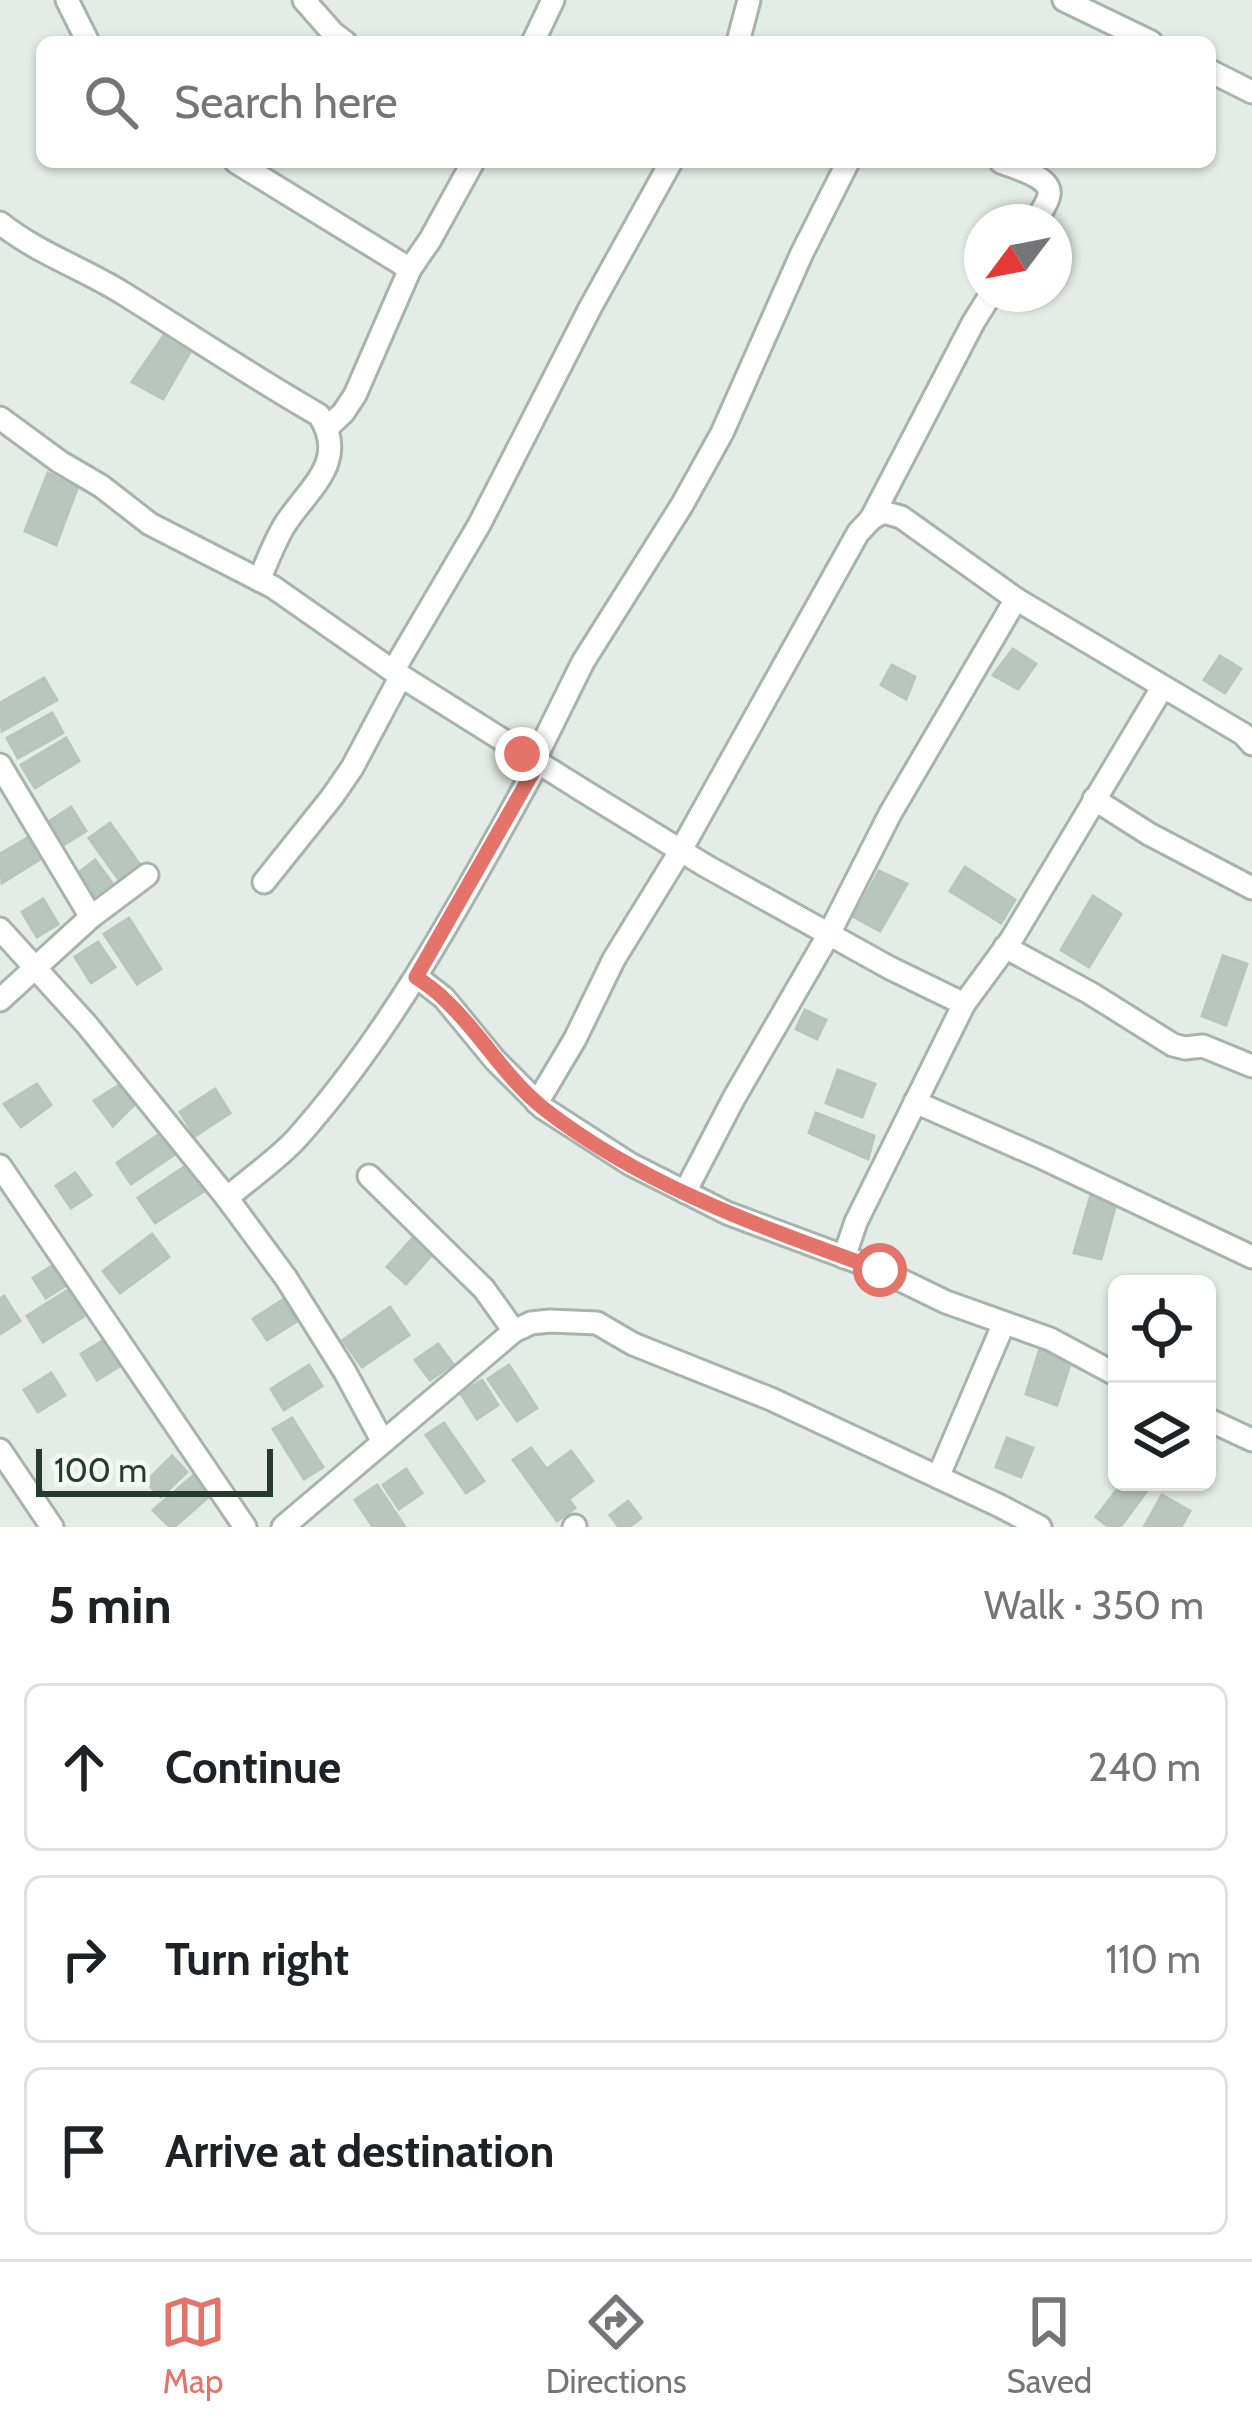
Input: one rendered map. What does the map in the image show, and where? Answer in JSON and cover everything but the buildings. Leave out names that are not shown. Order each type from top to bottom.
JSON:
[{"type":"street","points":[[67,0],[85,36]]},
{"type":"street","points":[[304,0],[337,36]]},
{"type":"street","points":[[536,36],[553,0]]},
{"type":"street","points":[[747,36],[749,0]]},
{"type":"street","points":[[1064,0],[1139,36]]},
{"type":"street","points":[[1216,74],[1252,92]]},
{"type":"street","points":[[246,168],[410,269]]},
{"type":"street","points":[[327,428],[355,395],[410,269],[469,168]]},
{"type":"street","points":[[264,882],[352,768],[397,673],[667,168]]},
{"type":"street","points":[[226,1198],[294,1141],[416,977],[536,762],[583,662],[722,434],[845,168]]},
{"type":"street","points":[[1015,168],[1050,187],[1044,204]]},
{"type":"street","points":[[0,224],[120,291],[319,415],[331,444],[328,462],[283,527],[259,580]]},
{"type":"street","points":[[537,1103],[614,959],[681,850],[858,533],[871,518],[980,312]]},
{"type":"street","points":[[0,418],[150,524],[305,608],[536,762],[829,934],[964,1004]]},
{"type":"street","points":[[871,518],[883,512],[901,517],[1016,599],[1162,688],[1249,734]]},
{"type":"street","points":[[685,1192],[890,814],[1016,599]]},
{"type":"street","points":[[844,1257],[856,1222],[964,1004],[1005,947],[1162,688]]},
{"type":"street","points":[[0,765],[91,917]]},
{"type":"street","points":[[1094,799],[1252,888]]},
{"type":"street","points":[[0,1000],[91,917],[147,875]]},
{"type":"street","points":[[0,928],[88,1025],[286,1278],[383,1442]]},
{"type":"street","points":[[1005,947],[1173,1045],[1203,1046],[1252,1066]]},
{"type":"street","points":[[416,977],[452,1006],[537,1103],[630,1164],[727,1213],[1049,1339],[1108,1370]]},
{"type":"street","points":[[915,1102],[1252,1257]]},
{"type":"street","points":[[0,1166],[245,1527]]},
{"type":"street","points":[[369,1176],[484,1289],[514,1331]]},
{"type":"street","points":[[283,1527],[514,1331],[550,1321],[597,1323],[632,1344],[771,1399],[1040,1527]]},
{"type":"street","points":[[938,1477],[1004,1323]]},
{"type":"street","points":[[1216,1423],[1252,1440]]},
{"type":"street","points":[[0,1450],[47,1525]]},
{"type":"route","points":[[522,754],[538,763],[416,977],[444,998],[520,1087],[572,1128],[630,1164],[727,1213],[880,1270]]}]
